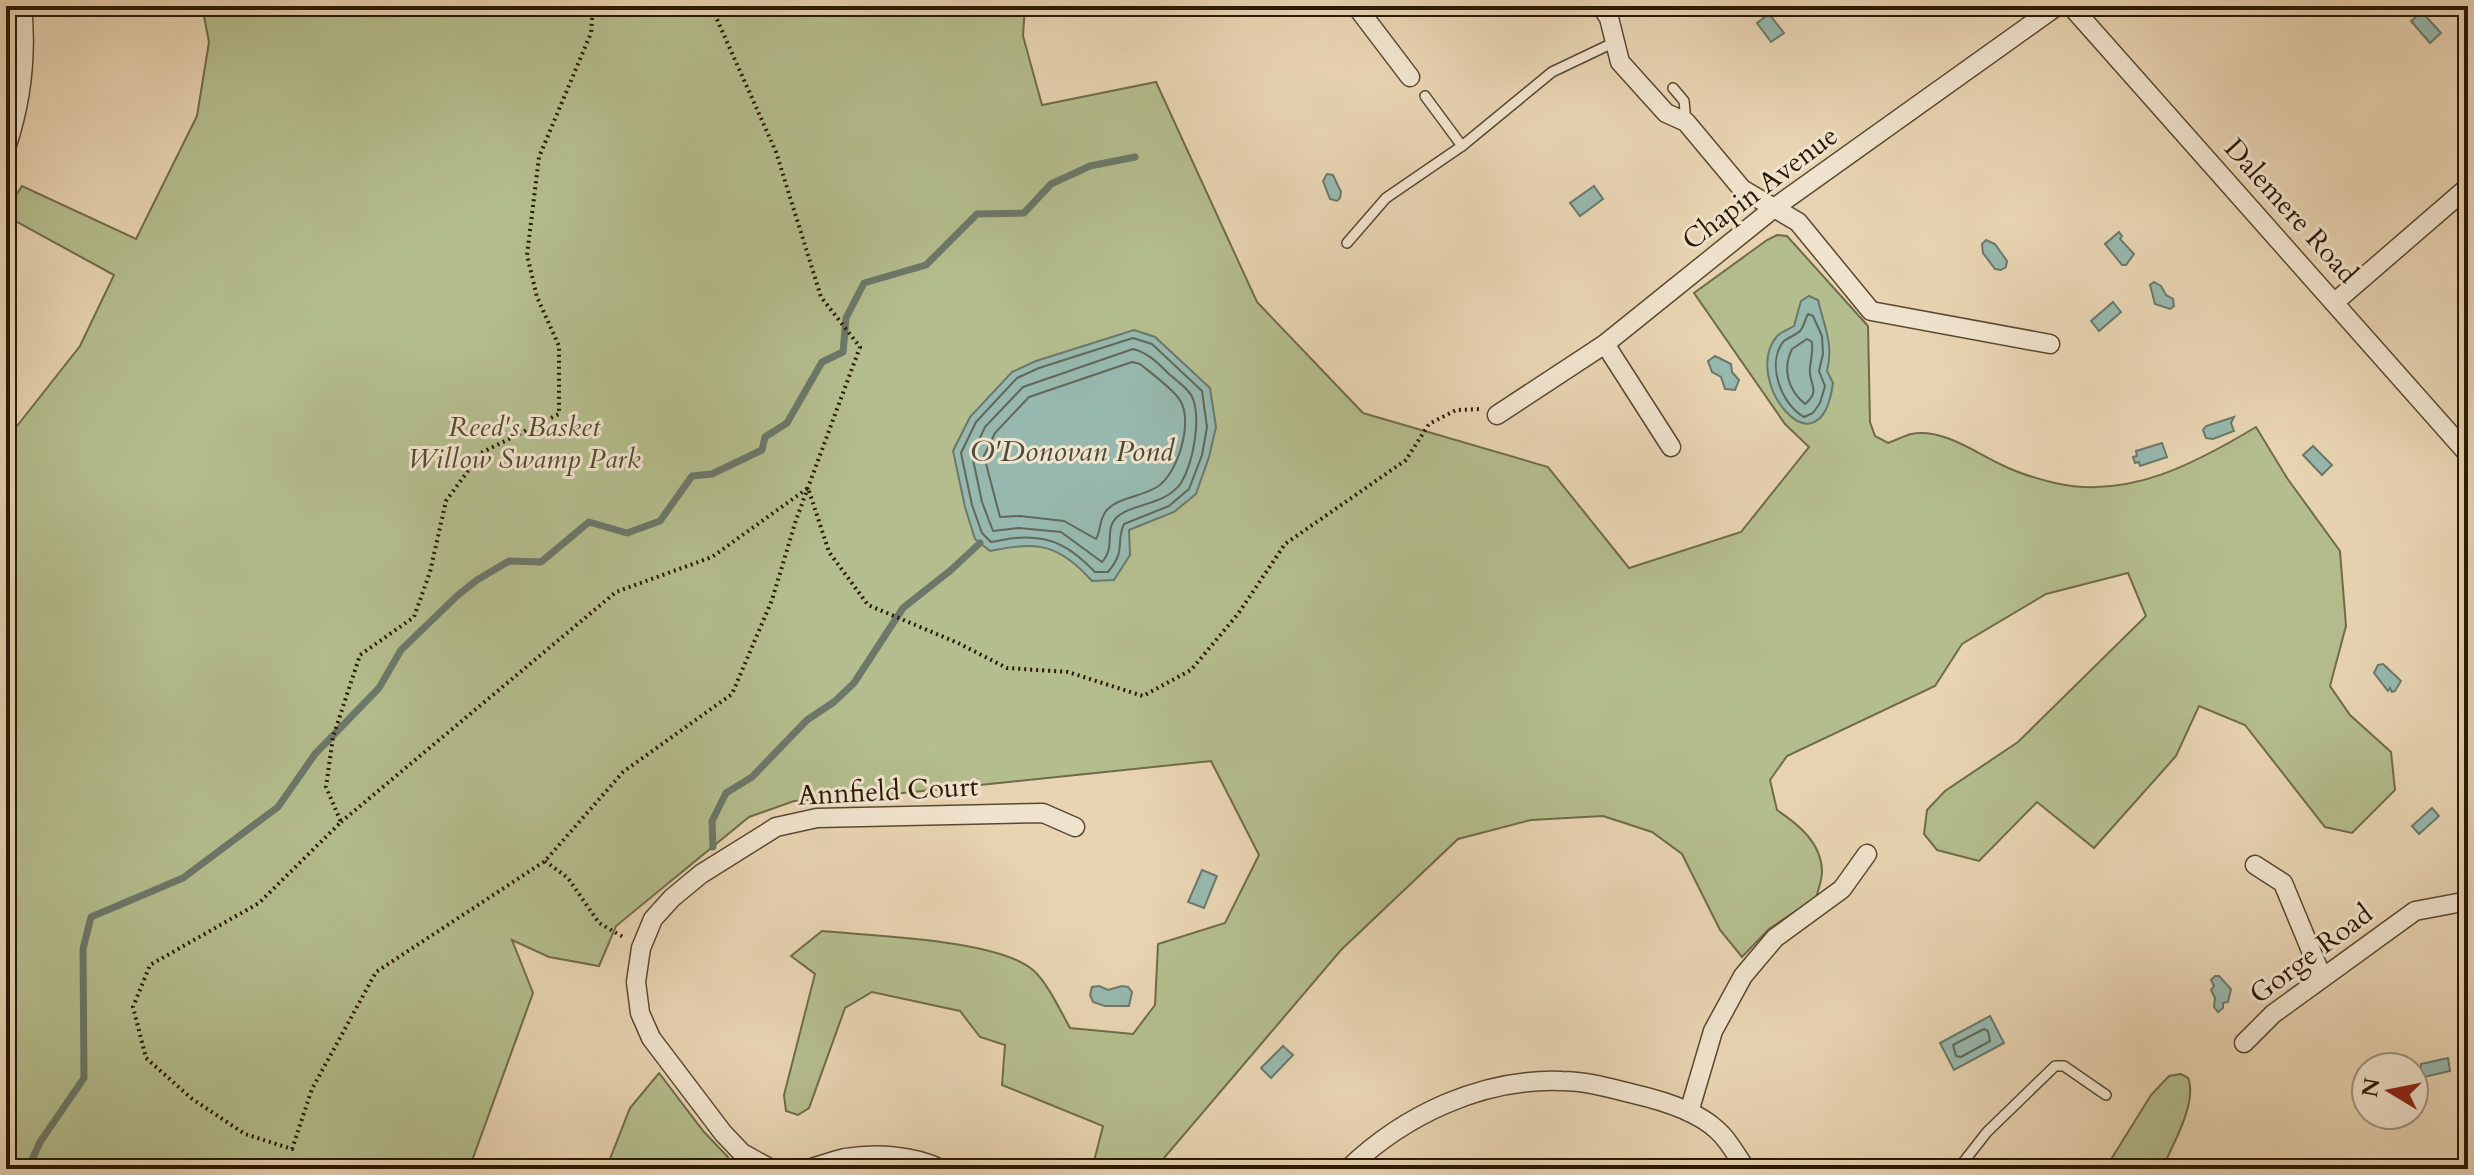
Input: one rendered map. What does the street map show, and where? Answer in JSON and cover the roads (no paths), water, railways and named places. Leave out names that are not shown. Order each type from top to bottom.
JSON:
[{"type":"street","points":[[6,148],[18,109],[24,67],[22,6]]},
{"type":"street","points":[[1356,6],[1410,77]]},
{"type":"street","points":[[1601,6],[1609,18],[1620,62],[1666,113],[1686,122],[1742,189],[1798,222],[1871,311],[2050,344]]},
{"type":"street","name":"Chapin Avenue","points":[[1501,412],[1605,344],[1774,208],[2057,6]]},
{"type":"street","name":"Dalemere Road","points":[[2071,6],[2468,454]]},
{"type":"street","points":[[2335,302],[2468,187]]},
{"type":"street","points":[[1605,344],[1671,447]]},
{"type":"street","name":"Annfield Court","points":[[771,1169],[742,1153],[723,1133],[651,1038],[640,1013],[636,982],[641,948],[653,919],[672,898],[730,853],[776,827],[817,818],[1043,813],[1075,827]]},
{"type":"street","points":[[1689,1112],[1713,1031],[1743,976],[1775,938],[1842,889],[1867,854]]},
{"type":"street","points":[[2255,865],[2283,883],[2322,977]]},
{"type":"street","name":"Gorge Road","points":[[2244,1043],[2273,1014],[2415,911],[2468,901]]},
{"type":"street","points":[[1348,1169],[1376,1142],[1416,1116],[1493,1088],[1565,1081],[1645,1096],[1689,1112],[1717,1129],[1746,1169]]},
{"type":"street","points":[[807,1169],[845,1158],[883,1156],[909,1158],[941,1169]]},
{"type":"lane","points":[[1347,243],[1386,198],[1462,146],[1552,72],[1615,42]]},
{"type":"lane","points":[[1673,88],[1684,101],[1686,122]]},
{"type":"lane","points":[[1425,96],[1462,146]]},
{"type":"lane","points":[[1958,1169],[1987,1132],[2055,1066],[2064,1066],[2106,1095]]},
{"type":"water","points":[[2422,12],[2441,33],[2430,43],[2411,21]]},
{"type":"water","points":[[1769,14],[1784,33],[1771,42],[1757,23]]},
{"type":"water","points":[[1327,174],[1333,175],[1341,192],[1337,201],[1330,199],[1323,181]]},
{"type":"water","points":[[1594,186],[1603,199],[1580,216],[1570,203]]},
{"type":"water","points":[[2119,232],[2122,236],[2120,239],[2134,254],[2126,265],[2122,265],[2105,244]]},
{"type":"water","points":[[1986,240],[1995,244],[2007,261],[2006,267],[1995,269],[1983,253],[1982,244]]},
{"type":"water","points":[[2154,282],[2173,299],[2174,306],[2170,309],[2155,304],[2150,285]]},
{"type":"water","points":[[1809,296],[1818,300],[1829,344],[1827,371],[1833,383],[1825,410],[1814,422],[1800,422],[1786,412],[1775,396],[1768,375],[1768,355],[1777,336],[1794,326],[1801,301]]},
{"type":"water","points":[[2113,302],[2121,312],[2099,331],[2091,321]]},
{"type":"water","name":"O'Donovan Pond","points":[[1134,330],[1155,337],[1210,388],[1216,427],[1196,494],[1174,512],[1129,530],[1130,555],[1114,580],[1092,581],[1069,559],[1047,548],[1022,546],[990,551],[975,539],[953,451],[970,417],[1012,372],[1036,361]]},
{"type":"water","points":[[1715,356],[1731,364],[1732,372],[1739,380],[1735,390],[1725,389],[1721,377],[1712,372],[1708,361]]},
{"type":"water","points":[[2234,417],[2231,423],[2234,431],[2213,439],[2206,438],[2203,430],[2206,426]]},
{"type":"water","points":[[2162,443],[2167,457],[2140,466],[2139,462],[2135,463],[2133,457],[2137,456],[2136,451]]},
{"type":"water","points":[[2313,446],[2332,465],[2322,475],[2303,455]]},
{"type":"water","points":[[2383,664],[2401,681],[2395,691],[2392,692],[2390,688],[2388,691],[2374,673],[2378,665]]},
{"type":"water","points":[[2432,808],[2439,816],[2419,834],[2412,826]]},
{"type":"water","points":[[1202,870],[1217,876],[1204,908],[1188,902]]},
{"type":"water","points":[[2219,976],[2231,989],[2228,1002],[2223,1003],[2223,1008],[2218,1012],[2211,990],[2214,986],[2211,980]]},
{"type":"water","points":[[1092,987],[1108,990],[1128,987],[1132,992],[1129,1006],[1105,1006],[1093,1002],[1090,995]]},
{"type":"water","points":[[1990,1016],[2004,1043],[1954,1070],[1940,1043]]},
{"type":"water","points":[[1283,1046],[1293,1055],[1271,1078],[1261,1068]]},
{"type":"water","points":[[2448,1058],[2450,1071],[2430,1076],[2430,1062]]},
{"type":"waterway","points":[[28,1169],[40,1142],[84,1078],[83,949],[91,917],[183,878],[278,807],[315,754],[379,688],[401,650],[477,580],[509,561],[541,562],[589,522],[627,533],[660,521],[692,476],[712,474],[762,450],[765,437],[787,423],[822,362],[843,352],[846,318],[864,283],[926,265],[977,214],[1024,213],[1051,184],[1090,166],[1135,157]]},
{"type":"waterway","points":[[713,847],[712,821],[726,793],[752,777],[807,720],[834,702],[854,683],[903,608],[980,543]]},
{"type":"park label","name":"Reed's Basket Willow Swamp Park","points":[[524,443]]}]
